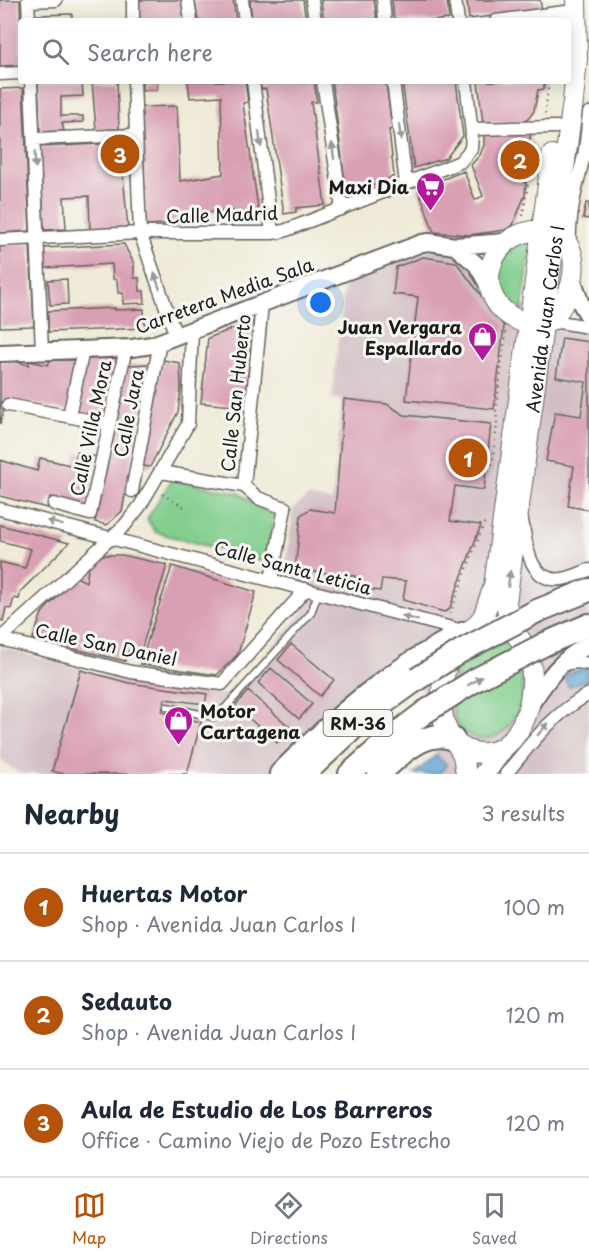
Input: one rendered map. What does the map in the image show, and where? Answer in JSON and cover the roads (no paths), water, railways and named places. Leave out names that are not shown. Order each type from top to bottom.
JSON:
[{"type":"highway","name":"RM-36","points":[[304,774],[367,715],[417,679],[470,646],[537,611],[589,590]]},
{"type":"highway","name":"RM-36","points":[[350,774],[388,740],[425,712],[477,679],[545,644],[589,625]]},
{"type":"highway","points":[[281,774],[335,722],[381,684],[463,630]]},
{"type":"highway","points":[[379,774],[418,743],[440,735],[454,741]]},
{"type":"main road","name":"Avenida Juan Carlos I","points":[[463,630],[486,610],[494,586],[548,232],[572,162],[577,58],[571,28]]},
{"type":"main road","name":"Avenida Juan Carlos I","points":[[562,84],[546,127],[572,162]]},
{"type":"main road","points":[[491,289],[490,267],[496,253],[522,229],[532,216],[537,190],[572,162]]},
{"type":"main road","points":[[508,240],[527,232],[548,232],[563,238],[570,251],[573,277],[580,302],[589,317]]},
{"type":"main road","name":"Carretera Media Sala","points":[[0,353],[146,346],[422,243],[455,246],[508,240]]},
{"type":"main road","points":[[455,246],[477,265],[504,311],[514,318],[535,324],[549,321],[560,308],[573,277]]},
{"type":"main road","name":"Avenida Juan Carlos I","points":[[517,635],[508,618],[506,603],[519,506],[535,324]]},
{"type":"main road","points":[[466,774],[464,755],[443,720],[441,696],[444,676],[463,630],[488,624],[499,625],[517,635],[526,648],[531,663],[532,684],[527,708],[517,734],[484,774]]},
{"type":"main road","points":[[527,708],[558,665],[568,656],[589,645]]},
{"type":"main road","points":[[454,741],[479,753],[492,753],[505,746]]},
{"type":"street","points":[[29,18],[28,0],[56,0]]},
{"type":"street","points":[[133,0],[133,18]]},
{"type":"street","points":[[188,0],[190,18]]},
{"type":"street","points":[[242,0],[245,18]]},
{"type":"street","points":[[312,0],[315,18]]},
{"type":"street","points":[[382,0],[385,18]]},
{"type":"street","points":[[455,0],[458,18]]},
{"type":"street","points":[[512,18],[567,8]]},
{"type":"street","points":[[0,74],[18,73]]},
{"type":"street","points":[[31,84],[42,351]]},
{"type":"street","points":[[0,639],[125,525],[141,506],[188,424],[176,336],[140,233],[134,84]]},
{"type":"street","points":[[253,84],[272,233]]},
{"type":"street","points":[[323,84],[342,209]]},
{"type":"street","points":[[393,84],[406,183]]},
{"type":"street","name":"Calle Madrid","points":[[0,240],[140,233],[272,233],[284,231],[460,162],[471,149],[472,129],[466,84]]},
{"type":"street","name":"Avenida Juan Carlos I","points":[[570,251],[569,235],[578,175],[572,162],[589,113]]},
{"type":"street","points":[[472,129],[546,127]]},
{"type":"street","points":[[34,139],[135,135]]},
{"type":"street","name":"Calle San Huberto","points":[[244,486],[262,304]]},
{"type":"street","points":[[535,324],[559,322],[589,327]]},
{"type":"street","name":"Calle Jara","points":[[132,490],[176,336]]},
{"type":"street","name":"Calle Villa Mora","points":[[54,504],[90,514],[126,348]]},
{"type":"street","points":[[69,416],[83,350]]},
{"type":"street","points":[[8,405],[109,424]]},
{"type":"street","points":[[161,472],[244,486],[258,498],[285,508],[271,580]]},
{"type":"street","points":[[519,506],[529,557],[536,569],[548,578],[557,580],[589,570]]},
{"type":"street","name":"Calle Santa Leticia","points":[[0,509],[463,630]]},
{"type":"street","name":"Calle San Daniel","points":[[0,639],[130,672],[222,684],[312,591]]},
{"type":"street","points":[[558,665],[568,662],[589,664]]},
{"type":"street","points":[[506,774],[550,722],[571,704],[589,694]]},
{"type":"lane","points":[[167,707],[214,717],[226,707],[311,613],[312,591]]},
{"type":"water","points":[[589,667],[589,679],[568,687],[564,675]]},
{"type":"water","points":[[436,755],[447,765],[439,774],[414,774]]},
{"type":"place","name":"Aula de Estudio de Los Barreros","points":[[120,154]]},
{"type":"place","name":"Sedauto","points":[[520,160]]},
{"type":"place","name":"Maxi Dia","points":[[430,212]]},
{"type":"place","name":"Juan Vergara Espallardo","points":[[483,362]]},
{"type":"place","name":"Huertas Motor","points":[[468,458]]},
{"type":"place","name":"Motor Cartagena","points":[[179,746]]}]
